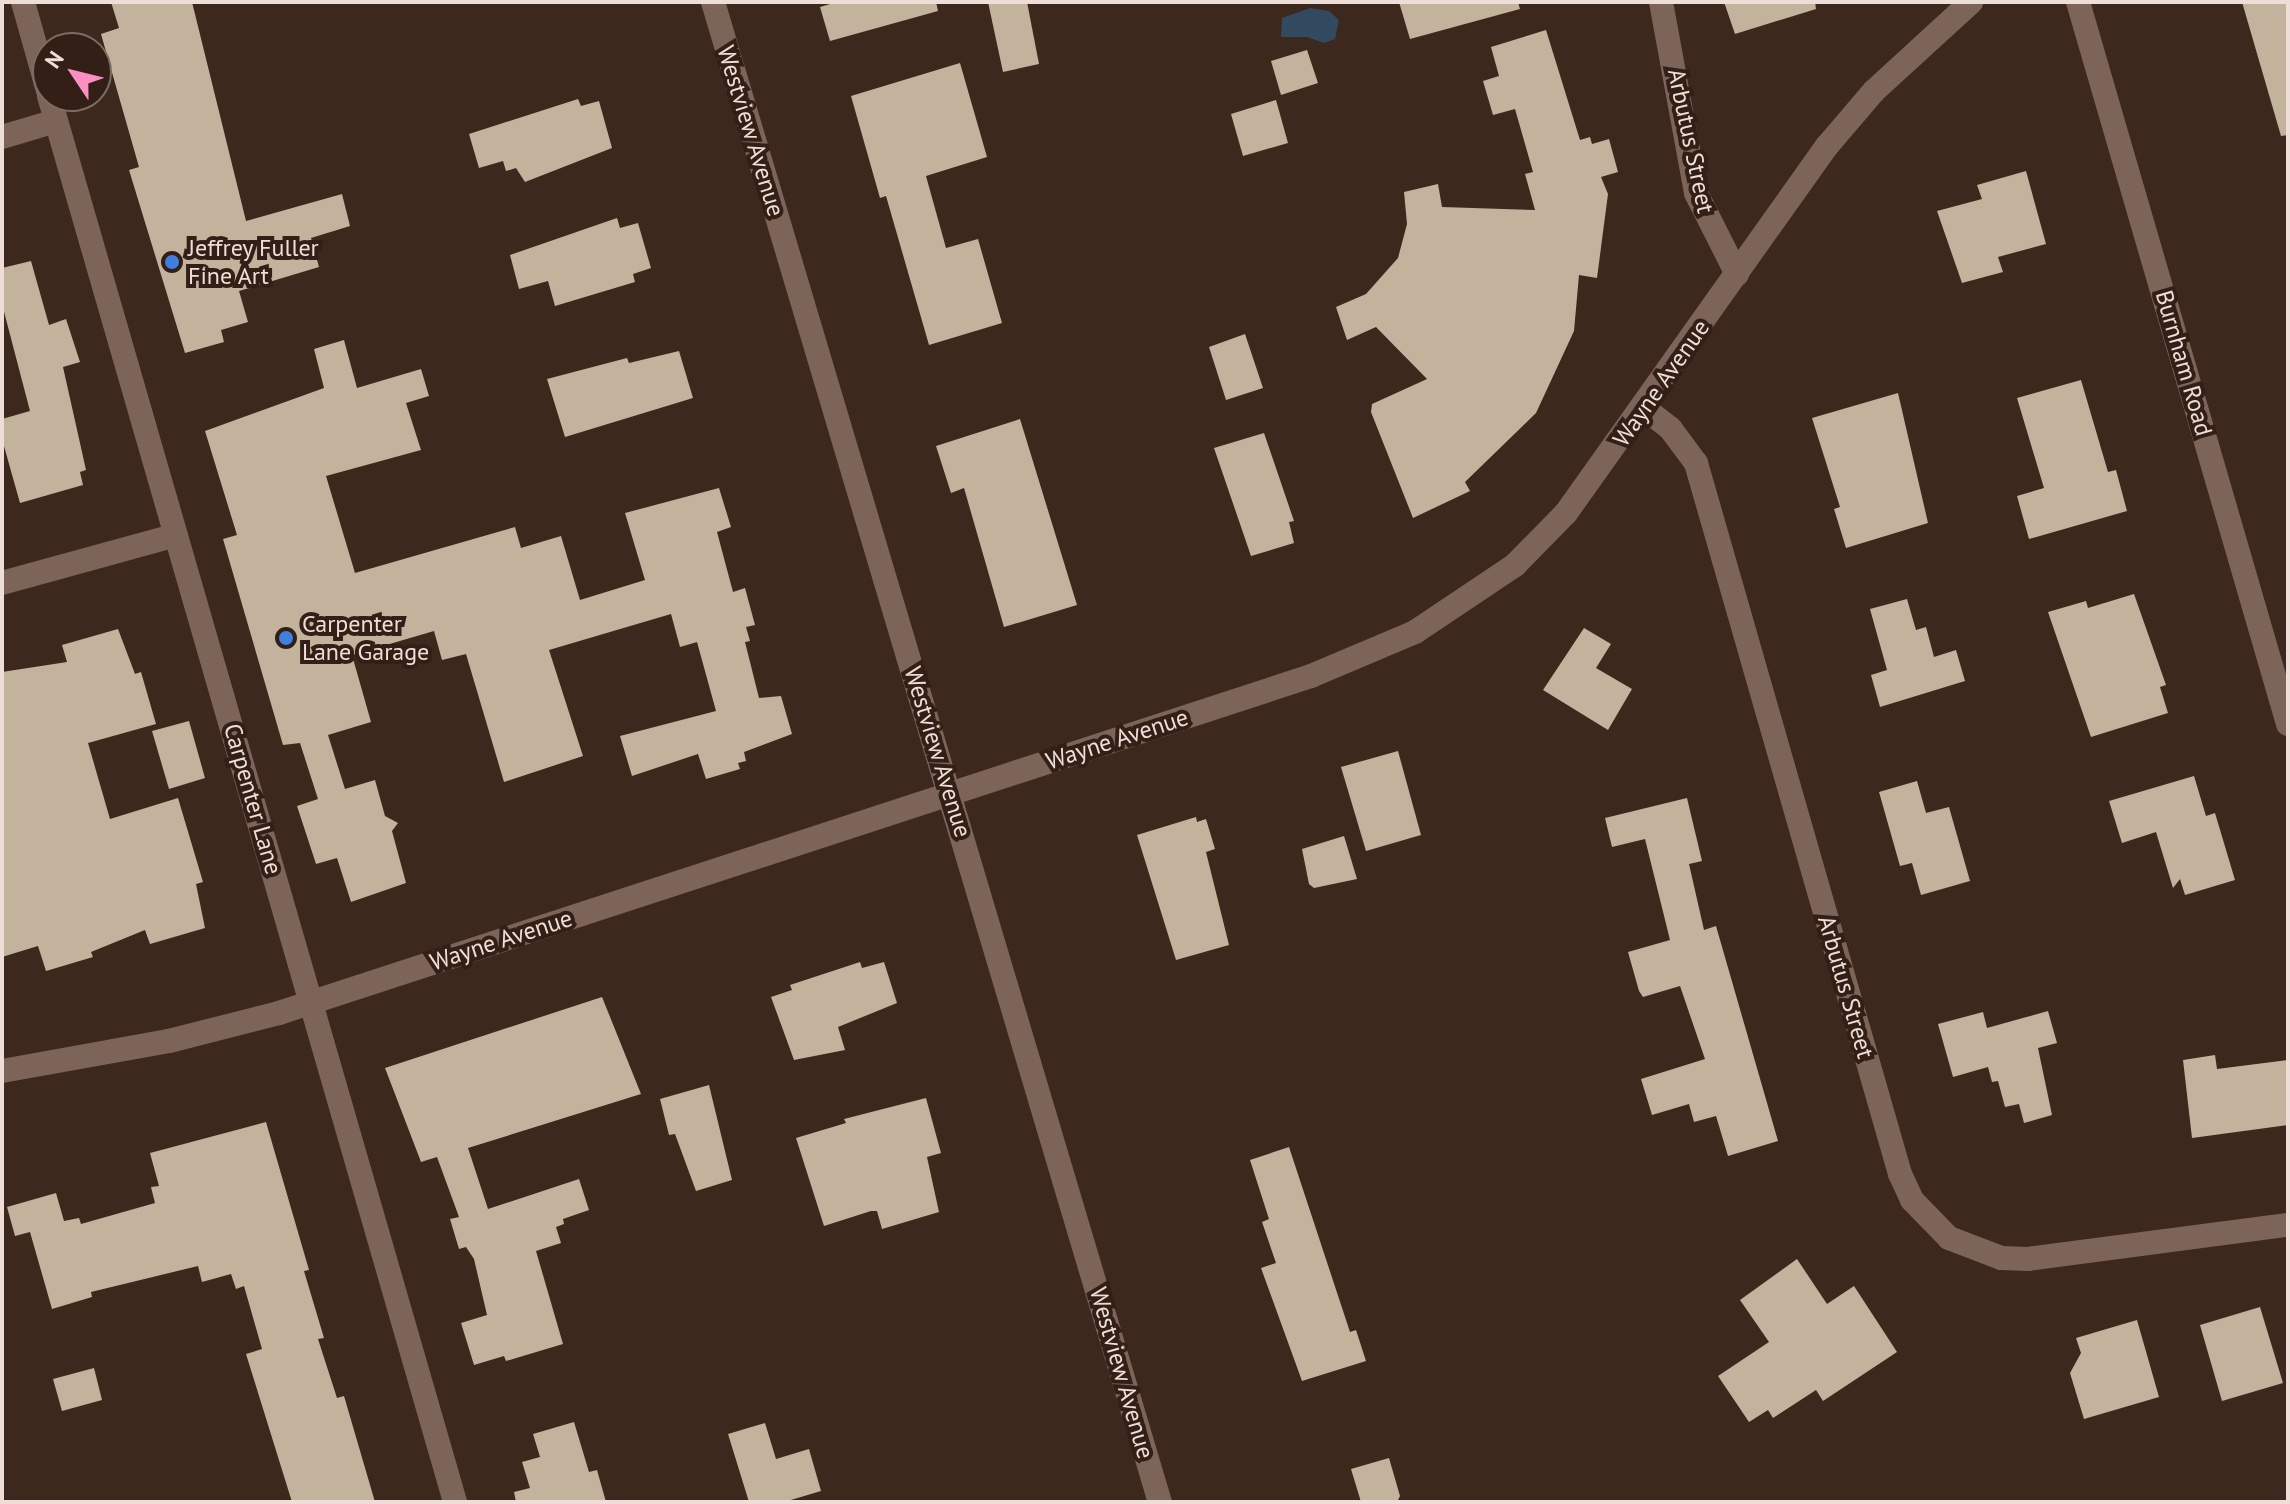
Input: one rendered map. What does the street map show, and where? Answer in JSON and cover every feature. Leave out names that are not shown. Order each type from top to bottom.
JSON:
[{"type":"street","name":"Carpenter Lane","points":[[23,2],[32,34]]},
{"type":"street","name":"Westview Avenue","points":[[713,2],[1160,1502]]},
{"type":"street","name":"Arbutus Street","points":[[1661,2],[1696,193],[1737,274]]},
{"type":"street","name":"Wayne Avenue","points":[[2,1071],[169,1041],[311,1002],[1311,676],[1415,632],[1515,565],[1566,513],[1644,408],[1796,188],[1874,91],[1971,2]]},
{"type":"street","name":"Burnham Road","points":[[2078,2],[2288,724]]},
{"type":"street","name":"Carpenter Lane","points":[[54,112],[455,1502]]},
{"type":"street","points":[[2,137],[56,121]]},
{"type":"street","name":"Arbutus Street","points":[[1644,408],[1677,436],[1696,463],[1900,1174],[1929,1221],[1974,1250],[2028,1259],[2288,1225]]},
{"type":"street","points":[[2,583],[176,535]]},
{"type":"water","points":[[1310,8],[1329,11],[1339,20],[1335,39],[1324,43],[1307,37],[1281,37],[1282,18]]},
{"type":"building","points":[[111,2],[192,2],[246,221],[342,194],[350,226],[311,238],[319,267],[239,291],[248,322],[221,330],[224,342],[185,353],[129,170],[139,167],[112,72],[112,32],[107,32],[119,28]]},
{"type":"building","points":[[837,2],[936,2],[938,11],[830,41],[820,7]]},
{"type":"building","points":[[988,2],[1027,2],[1039,64],[1003,72]]},
{"type":"building","points":[[1399,2],[1518,2],[1520,9],[1410,39]]},
{"type":"building","points":[[1724,2],[1815,2],[1816,9],[1735,34]]},
{"type":"building","points":[[2242,2],[2288,2],[2288,135],[2281,136]]},
{"type":"building","points":[[1546,30],[1580,140],[1590,137],[1592,144],[1609,139],[1618,172],[1601,177],[1608,194],[1597,278],[1579,275],[1574,331],[1536,413],[1465,482],[1470,491],[1413,518],[1371,412],[1372,404],[1427,379],[1376,327],[1347,340],[1336,307],[1366,294],[1398,258],[1407,224],[1404,192],[1438,184],[1442,207],[1535,210],[1525,174],[1533,172],[1515,109],[1493,115],[1483,81],[1499,76],[1491,47]]},
{"type":"building","points":[[1307,50],[1318,83],[1281,95],[1271,61]]},
{"type":"building","points":[[960,63],[987,157],[926,176],[946,248],[978,239],[1002,323],[929,345],[886,196],[880,198],[851,96]]},
{"type":"building","points":[[578,99],[581,106],[599,101],[612,148],[525,182],[516,168],[506,171],[503,161],[479,168],[469,134]]},
{"type":"building","points":[[1276,100],[1288,143],[1243,156],[1231,114]]},
{"type":"building","points":[[2026,171],[2046,244],[1998,257],[2003,272],[1962,283],[1937,211],[1982,199],[1977,185]]},
{"type":"building","points":[[617,218],[620,228],[638,223],[651,268],[633,274],[635,282],[555,306],[548,281],[519,289],[510,255]]},
{"type":"building","points":[[31,261],[49,325],[66,319],[80,362],[63,367],[86,470],[80,472],[83,485],[20,503],[2,439],[2,419],[30,411],[2,304],[2,268]]},
{"type":"building","points":[[1245,334],[1263,388],[1226,400],[1209,347]]},
{"type":"building","points":[[344,340],[357,388],[421,369],[429,396],[406,403],[421,450],[326,476],[355,573],[515,527],[521,548],[561,536],[580,600],[645,580],[625,513],[719,488],[731,527],[717,532],[733,592],[745,588],[755,625],[746,627],[750,641],[745,642],[759,698],[781,696],[792,734],[744,752],[746,761],[738,763],[740,769],[706,779],[698,754],[632,776],[620,736],[716,711],[697,642],[680,647],[671,614],[549,650],[583,756],[504,782],[466,654],[442,660],[434,631],[352,655],[371,722],[328,735],[345,789],[375,780],[385,816],[398,823],[392,831],[406,883],[351,902],[337,858],[316,864],[297,806],[318,799],[300,743],[283,745],[223,539],[237,535],[205,431],[324,388],[314,349]]},
{"type":"building","points":[[679,351],[693,398],[565,437],[547,379],[627,358],[629,363]]},
{"type":"building","points":[[2081,380],[2108,472],[2116,470],[2127,511],[2029,539],[2017,496],[2044,488],[2017,398]]},
{"type":"building","points":[[1898,393],[1928,523],[1846,548],[1834,509],[1840,507],[1812,418]]},
{"type":"building","points":[[1020,419],[1077,605],[1004,627],[964,488],[951,493],[936,446]]},
{"type":"building","points":[[1264,433],[1294,521],[1289,522],[1294,543],[1251,556],[1214,448]]},
{"type":"building","points":[[2134,594],[2166,685],[2160,687],[2168,713],[2091,737],[2048,612],[2086,601],[2088,608]]},
{"type":"building","points":[[1907,599],[1916,630],[1926,627],[1934,657],[1956,650],[1965,681],[1880,707],[1871,675],[1887,670],[1870,609]]},
{"type":"building","points":[[1584,628],[1611,644],[1596,668],[1632,689],[1608,730],[1543,690]]},
{"type":"building","points":[[118,629],[135,674],[141,672],[156,724],[88,743],[110,819],[178,798],[203,882],[196,884],[205,928],[150,944],[145,930],[91,952],[93,957],[46,971],[38,946],[2,957],[2,672],[67,662],[62,645]]},
{"type":"building","points":[[189,721],[205,778],[169,789],[152,731]]},
{"type":"building","points":[[1398,751],[1421,835],[1366,851],[1341,767]]},
{"type":"building","points":[[2194,776],[2206,816],[2215,813],[2235,880],[2185,895],[2180,879],[2173,888],[2156,832],[2122,843],[2109,801]]},
{"type":"building","points":[[1917,781],[1926,813],[1949,807],[1970,881],[1921,895],[1912,863],[1900,866],[1879,792]]},
{"type":"building","points":[[1687,798],[1702,861],[1689,864],[1704,930],[1716,926],[1778,1141],[1728,1156],[1716,1116],[1694,1122],[1689,1104],[1652,1115],[1641,1079],[1705,1059],[1680,986],[1643,997],[1639,991],[1628,952],[1670,940],[1645,839],[1612,847],[1605,818]]},
{"type":"building","points":[[1196,817],[1197,822],[1206,819],[1215,849],[1206,852],[1229,945],[1176,960],[1137,835]]},
{"type":"building","points":[[1344,836],[1357,879],[1314,888],[1309,884],[1302,849]]},
{"type":"building","points":[[860,962],[862,968],[884,962],[897,1003],[838,1027],[845,1050],[794,1060],[771,997],[792,990],[790,985]]},
{"type":"building","points":[[602,997],[641,1094],[468,1148],[488,1209],[579,1179],[589,1210],[563,1219],[564,1224],[556,1227],[561,1243],[536,1251],[563,1344],[506,1361],[504,1356],[474,1365],[461,1323],[487,1315],[474,1259],[466,1247],[459,1249],[450,1219],[459,1217],[437,1157],[421,1162],[385,1068]]},
{"type":"building","points":[[2048,1011],[2057,1043],[2038,1048],[2052,1115],[2024,1123],[2019,1104],[2005,1107],[1998,1081],[1992,1082],[1988,1067],[1953,1077],[1938,1024],[1983,1012],[1987,1028]]},
{"type":"building","points":[[2215,1055],[2217,1069],[2288,1060],[2288,1125],[2192,1138],[2183,1060]]},
{"type":"building","points":[[709,1085],[732,1180],[696,1191],[675,1134],[669,1135],[660,1099]]},
{"type":"building","points":[[926,1098],[941,1153],[927,1157],[939,1212],[882,1229],[877,1211],[824,1226],[796,1138],[846,1123],[844,1119]]},
{"type":"building","points":[[266,1122],[309,1270],[304,1271],[324,1338],[318,1339],[337,1398],[344,1396],[375,1502],[292,1502],[246,1354],[262,1349],[244,1286],[236,1289],[231,1274],[202,1282],[198,1266],[91,1292],[92,1297],[52,1309],[30,1232],[15,1236],[7,1207],[56,1193],[64,1221],[79,1218],[81,1224],[155,1203],[151,1187],[159,1186],[150,1153]]},
{"type":"building","points":[[1289,1147],[1350,1332],[1356,1330],[1366,1361],[1302,1381],[1261,1268],[1276,1263],[1262,1222],[1269,1219],[1250,1160]]},
{"type":"building","points":[[1797,1259],[1827,1304],[1854,1286],[1897,1352],[1823,1401],[1816,1390],[1773,1418],[1768,1410],[1749,1422],[1718,1376],[1769,1342],[1740,1300]]},
{"type":"building","points":[[2260,1307],[2283,1383],[2222,1401],[2200,1325]]},
{"type":"building","points":[[2137,1320],[2159,1397],[2084,1419],[2070,1373],[2081,1353],[2076,1338]]},
{"type":"building","points":[[94,1368],[102,1400],[62,1411],[53,1379]]},
{"type":"building","points":[[574,1422],[589,1472],[597,1470],[606,1502],[516,1502],[514,1492],[530,1488],[522,1462],[540,1457],[533,1434]]},
{"type":"building","points":[[765,1423],[776,1459],[809,1449],[821,1491],[784,1502],[749,1502],[728,1434]]},
{"type":"building","points":[[1389,1458],[1400,1496],[1397,1502],[1361,1502],[1351,1469]]},
{"type":"place","name":"Jeffrey Fuller Fine Art","points":[[172,262]]},
{"type":"place","name":"Carpenter Lane Garage","points":[[286,638]]}]
